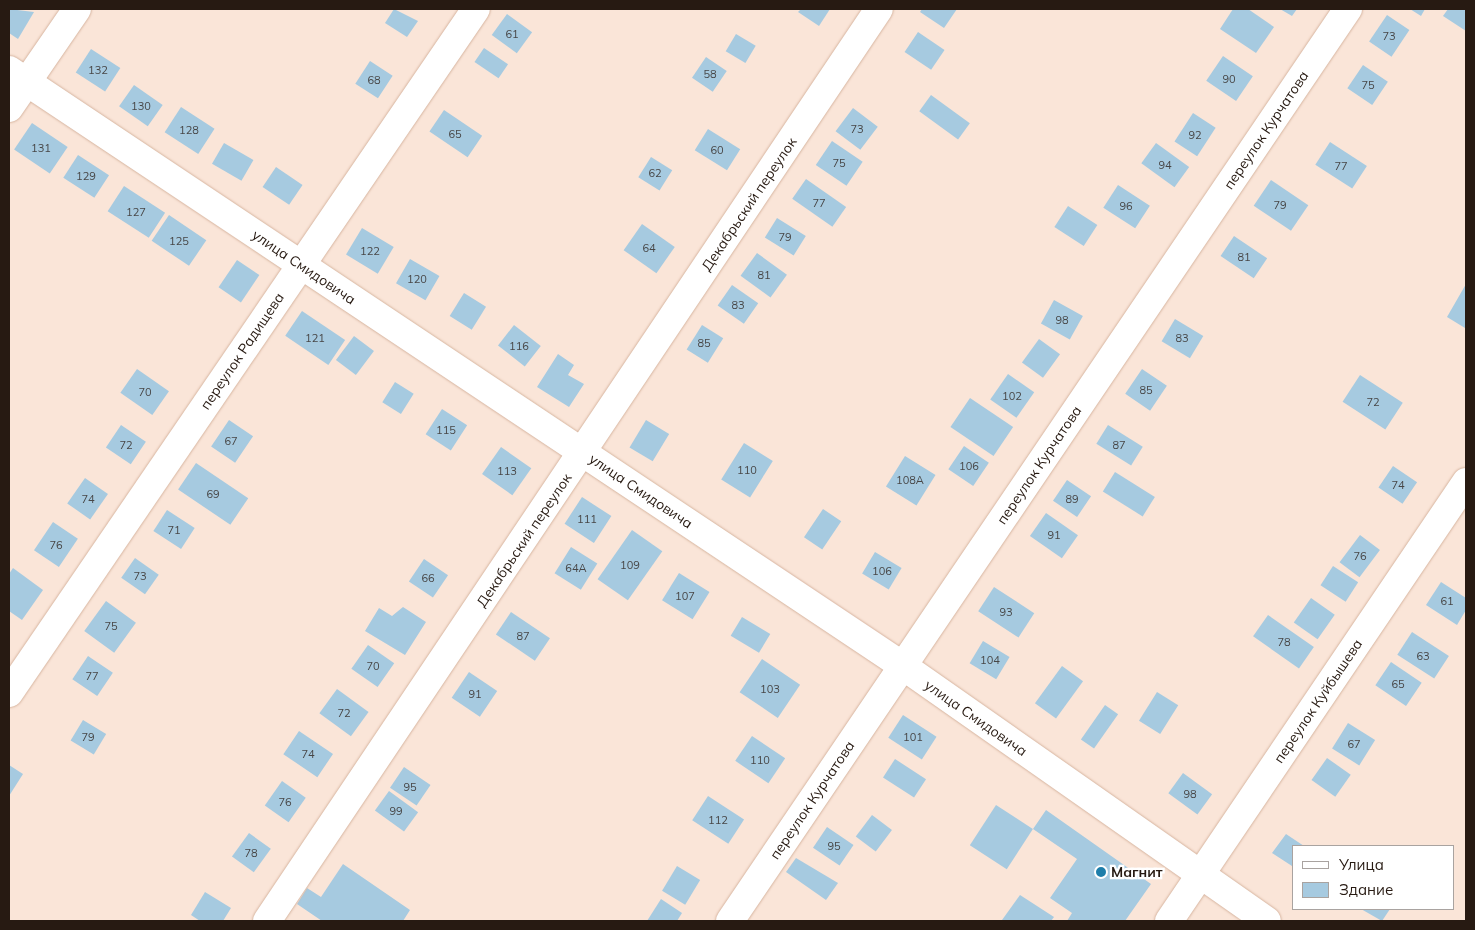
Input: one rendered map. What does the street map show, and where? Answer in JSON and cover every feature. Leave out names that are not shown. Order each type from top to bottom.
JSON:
[{"type":"street","points":[[9,108],[18,76],[77,9]]},
{"type":"street","name":"переулок Радищева","points":[[9,694],[476,9]]},
{"type":"street","name":"Декабрьский переулок","points":[[267,921],[879,9]]},
{"type":"street","name":"переулок Курчатова","points":[[730,921],[1348,9]]},
{"type":"street","name":"улица Смидовича","points":[[18,76],[903,666],[1267,921]]},
{"type":"street","name":"переулок Куйбышева","points":[[1169,921],[1466,482]]},
{"type":"building","points":[[9,9],[34,12],[18,39],[9,33]]},
{"type":"building","points":[[394,9],[418,21],[407,37],[385,23]]},
{"type":"building","points":[[801,9],[830,9],[819,26],[798,12]]},
{"type":"building","points":[[922,9],[957,9],[944,28],[920,12]]},
{"type":"building","points":[[1233,9],[1248,9],[1274,27],[1256,53],[1220,29]]},
{"type":"building","points":[[1280,9],[1297,9],[1292,16]]},
{"type":"building","points":[[1410,9],[1425,9],[1421,16]]},
{"type":"building","points":[[1448,9],[1466,9],[1466,31],[1443,16]]},
{"type":"building","points":[[507,14],[532,32],[517,53],[492,35]]},
{"type":"building","points":[[1387,15],[1409,30],[1391,57],[1369,42]]},
{"type":"building","points":[[918,32],[945,50],[931,70],[905,52]]},
{"type":"building","points":[[736,34],[756,46],[745,63],[726,51]]},
{"type":"building","points":[[484,48],[508,64],[499,78],[474,62]]},
{"type":"building","points":[[91,49],[120,68],[105,92],[76,72]]},
{"type":"building","points":[[1223,56],[1253,76],[1236,101],[1206,81]]},
{"type":"building","points":[[706,57],[727,71],[713,92],[692,78]]},
{"type":"building","points":[[370,61],[393,76],[378,98],[355,84]]},
{"type":"building","points":[[1363,65],[1388,82],[1372,105],[1347,88]]},
{"type":"building","points":[[134,85],[163,105],[148,126],[119,106]]},
{"type":"building","points":[[931,95],[970,123],[958,139],[919,111]]},
{"type":"building","points":[[181,107],[215,129],[198,154],[165,132]]},
{"type":"building","points":[[853,108],[878,127],[860,150],[836,131]]},
{"type":"building","points":[[444,110],[482,136],[468,157],[429,132]]},
{"type":"building","points":[[1193,113],[1216,128],[1197,156],[1174,142]]},
{"type":"building","points":[[32,123],[68,147],[50,174],[14,150]]},
{"type":"building","points":[[708,129],[740,149],[727,170],[695,150]]},
{"type":"building","points":[[832,141],[863,162],[846,186],[816,165]]},
{"type":"building","points":[[1330,142],[1367,166],[1352,189],[1315,165]]},
{"type":"building","points":[[224,143],[253,160],[241,181],[212,164]]},
{"type":"building","points":[[1156,143],[1189,167],[1174,187],[1141,163]]},
{"type":"building","points":[[78,155],[109,175],[94,198],[63,178]]},
{"type":"building","points":[[651,157],[672,170],[659,191],[638,177]]},
{"type":"building","points":[[276,167],[303,185],[289,205],[263,187]]},
{"type":"building","points":[[806,179],[846,207],[832,227],[792,199]]},
{"type":"building","points":[[1271,180],[1308,205],[1291,231],[1254,206]]},
{"type":"building","points":[[1118,185],[1150,206],[1135,228],[1103,208]]},
{"type":"building","points":[[124,186],[165,213],[149,238],[108,211]]},
{"type":"building","points":[[1068,206],[1097,225],[1084,246],[1054,227]]},
{"type":"building","points":[[169,215],[206,240],[189,266],[152,241]]},
{"type":"building","points":[[777,218],[806,236],[794,256],[765,238]]},
{"type":"building","points":[[642,224],[675,247],[656,273],[624,250]]},
{"type":"building","points":[[362,228],[394,247],[378,274],[346,255]]},
{"type":"building","points":[[1234,236],[1267,258],[1254,278],[1221,256]]},
{"type":"building","points":[[757,253],[787,275],[770,297],[741,276]]},
{"type":"building","points":[[410,259],[439,276],[425,300],[396,283]]},
{"type":"building","points":[[237,260],[259,275],[241,302],[219,287]]},
{"type":"building","points":[[1466,284],[1466,326],[1465,328],[1447,317]]},
{"type":"building","points":[[732,285],[758,303],[744,324],[718,305]]},
{"type":"building","points":[[464,293],[486,307],[472,330],[450,316]]},
{"type":"building","points":[[1054,300],[1083,316],[1070,340],[1041,324]]},
{"type":"building","points":[[302,311],[345,340],[328,365],[285,336]]},
{"type":"building","points":[[1175,319],[1203,336],[1190,358],[1162,341]]},
{"type":"building","points":[[514,325],[541,346],[525,366],[498,345]]},
{"type":"building","points":[[702,325],[723,338],[708,363],[687,350]]},
{"type":"building","points":[[354,336],[374,351],[356,375],[336,360]]},
{"type":"building","points":[[1039,339],[1060,354],[1043,378],[1022,362]]},
{"type":"building","points":[[558,354],[574,365],[568,375],[584,384],[569,407],[537,387]]},
{"type":"building","points":[[137,369],[169,391],[152,415],[120,393]]},
{"type":"building","points":[[1142,369],[1167,386],[1150,411],[1125,394]]},
{"type":"building","points":[[1008,374],[1034,392],[1016,418],[990,399]]},
{"type":"building","points":[[1360,375],[1403,403],[1385,430],[1343,402]]},
{"type":"building","points":[[395,382],[414,394],[401,414],[382,402]]},
{"type":"building","points":[[970,398],[1013,427],[994,456],[950,427]]},
{"type":"building","points":[[442,409],[467,425],[451,450],[426,434]]},
{"type":"building","points":[[229,420],[253,436],[235,463],[211,447]]},
{"type":"building","points":[[646,420],[669,434],[653,461],[630,447]]},
{"type":"building","points":[[121,425],[146,442],[131,464],[106,447]]},
{"type":"building","points":[[1108,425],[1143,447],[1131,465],[1096,444]]},
{"type":"building","points":[[744,443],[773,461],[750,497],[721,479]]},
{"type":"building","points":[[964,446],[989,463],[973,486],[948,469]]},
{"type":"building","points":[[501,447],[531,468],[512,495],[482,474]]},
{"type":"building","points":[[905,456],[936,475],[916,506],[886,487]]},
{"type":"building","points":[[196,463],[248,498],[230,525],[178,490]]},
{"type":"building","points":[[1393,466],[1417,482],[1403,504],[1378,488]]},
{"type":"building","points":[[1115,472],[1155,497],[1143,516],[1103,492]]},
{"type":"building","points":[[85,478],[108,494],[90,519],[67,503]]},
{"type":"building","points":[[1067,480],[1091,496],[1077,517],[1053,501]]},
{"type":"building","points":[[582,497],[611,516],[594,543],[565,524]]},
{"type":"building","points":[[823,509],[841,521],[822,549],[804,537]]},
{"type":"building","points":[[167,510],[195,528],[181,549],[153,531]]},
{"type":"building","points":[[1046,513],[1078,535],[1062,558],[1030,536]]},
{"type":"building","points":[[53,522],[78,539],[59,567],[34,550]]},
{"type":"building","points":[[632,530],[662,551],[628,600],[598,579]]},
{"type":"building","points":[[1360,535],[1380,550],[1360,577],[1340,562]]},
{"type":"building","points":[[571,547],[597,563],[581,590],[555,573]]},
{"type":"building","points":[[875,552],[902,568],[889,589],[862,573]]},
{"type":"building","points":[[135,558],[159,575],[145,594],[121,578]]},
{"type":"building","points":[[424,559],[448,575],[433,598],[409,581]]},
{"type":"building","points":[[1333,566],[1358,582],[1346,602],[1320,585]]},
{"type":"building","points":[[13,568],[43,590],[22,620],[9,611],[9,574]]},
{"type":"building","points":[[679,573],[710,592],[693,619],[662,600]]},
{"type":"building","points":[[1441,582],[1466,598],[1466,610],[1457,625],[1426,605]]},
{"type":"building","points":[[994,587],[1034,613],[1018,637],[978,611]]},
{"type":"building","points":[[1311,598],[1335,615],[1318,639],[1294,623]]},
{"type":"building","points":[[106,601],[136,623],[114,653],[84,631]]},
{"type":"building","points":[[403,607],[426,622],[405,655],[365,631],[379,608],[392,616]]},
{"type":"building","points":[[511,612],[550,638],[535,661],[496,634]]},
{"type":"building","points":[[1268,615],[1314,647],[1299,668],[1253,636]]},
{"type":"building","points":[[742,617],[770,634],[759,653],[731,636]]},
{"type":"building","points":[[1412,632],[1449,656],[1434,679],[1397,655]]},
{"type":"building","points":[[983,641],[1010,657],[996,679],[970,663]]},
{"type":"building","points":[[368,645],[394,663],[378,687],[351,669]]},
{"type":"building","points":[[88,656],[113,673],[97,696],[72,679]]},
{"type":"building","points":[[762,659],[800,685],[778,718],[740,692]]},
{"type":"building","points":[[1391,662],[1422,683],[1406,706],[1375,685]]},
{"type":"building","points":[[1062,666],[1083,681],[1056,718],[1035,703]]},
{"type":"building","points":[[469,672],[497,691],[480,717],[452,698]]},
{"type":"building","points":[[337,689],[369,712],[351,736],[319,713]]},
{"type":"building","points":[[1157,692],[1178,705],[1160,734],[1139,721]]},
{"type":"building","points":[[1105,705],[1118,714],[1094,749],[1081,739]]},
{"type":"building","points":[[903,715],[937,737],[922,759],[888,738]]},
{"type":"building","points":[[83,720],[106,734],[94,754],[71,741]]},
{"type":"building","points":[[1348,723],[1375,740],[1359,765],[1332,748]]},
{"type":"building","points":[[299,731],[333,754],[317,777],[283,754]]},
{"type":"building","points":[[752,736],[785,758],[768,783],[735,761]]},
{"type":"building","points":[[1327,758],[1351,775],[1335,797],[1312,780]]},
{"type":"building","points":[[895,759],[926,779],[914,798],[883,777]]},
{"type":"building","points":[[9,765],[23,774],[9,796]]},
{"type":"building","points":[[404,767],[431,785],[417,806],[390,788]]},
{"type":"building","points":[[1183,773],[1212,794],[1197,814],[1168,793]]},
{"type":"building","points":[[282,781],[306,798],[289,822],[265,806]]},
{"type":"building","points":[[389,791],[418,812],[404,832],[375,810]]},
{"type":"building","points":[[708,796],[744,819],[728,844],[692,820]]},
{"type":"building","points":[[996,805],[1033,829],[1007,869],[970,845]]},
{"type":"building","name":"Магнит","points":[[1046,810],[1151,884],[1125,921],[1067,921],[1072,913],[1050,898],[1077,859],[1033,829]]},
{"type":"building","points":[[872,815],[892,830],[876,852],[856,837]]},
{"type":"building","points":[[827,827],[854,845],[840,866],[813,848]]},
{"type":"building","points":[[249,833],[271,849],[254,872],[232,856]]},
{"type":"building","points":[[1286,834],[1302,845],[1292,845],[1292,866],[1272,853]]},
{"type":"building","points":[[796,858],[838,883],[826,900],[786,872]]},
{"type":"building","points":[[343,864],[410,910],[403,921],[322,921],[297,904],[307,888],[321,897]]},
{"type":"building","points":[[677,866],[700,880],[685,905],[662,891]]},
{"type":"building","points":[[205,892],[231,908],[223,921],[200,921],[191,915]]},
{"type":"building","points":[[1020,895],[1054,917],[1051,921],[1002,920]]},
{"type":"building","points":[[661,899],[682,913],[677,921],[647,921]]},
{"type":"building","points":[[1363,910],[1389,910],[1382,921]]},
{"type":"place","name":"Магнит","points":[[1101,872]]}]
